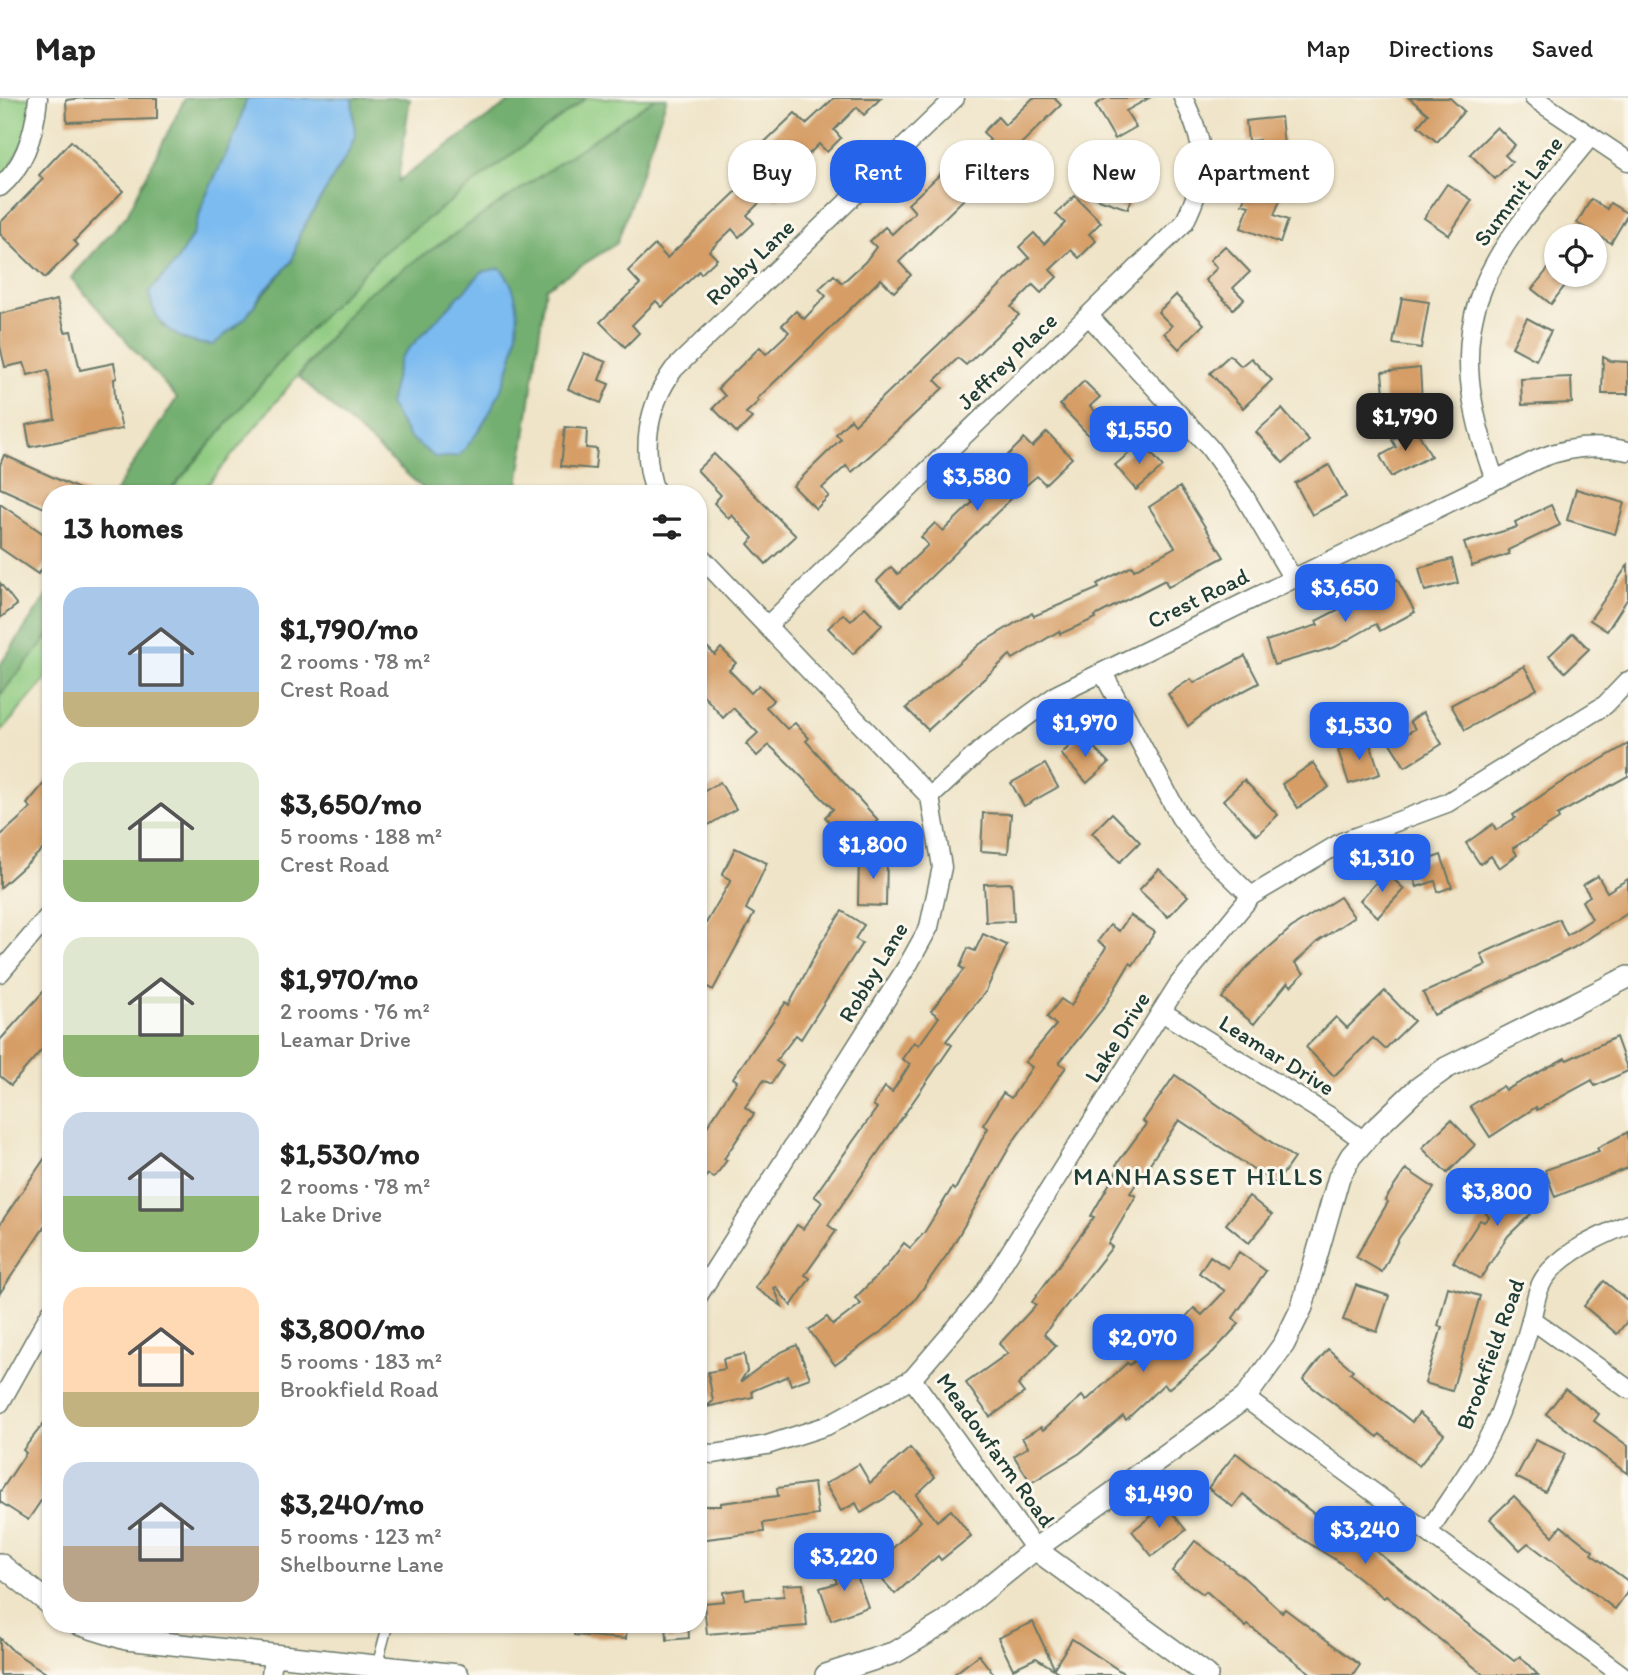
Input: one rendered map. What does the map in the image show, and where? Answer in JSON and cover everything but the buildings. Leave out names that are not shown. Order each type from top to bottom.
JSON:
[{"type":"street","points":[[0,187],[16,169],[30,143],[38,98]]},
{"type":"street","name":"Robby Lane","points":[[653,485],[646,452],[650,419],[660,388],[674,369],[955,98]]},
{"type":"street","name":"Jeffrey Place","points":[[768,626],[1184,223],[1196,199],[1203,158],[1199,130],[1183,98]]},
{"type":"street","points":[[1534,98],[1628,161]]},
{"type":"street","name":"Summit Lane","points":[[1495,480],[1476,424],[1468,379],[1469,337],[1479,296],[1499,251],[1591,136]]},
{"type":"street","points":[[1089,316],[1209,447],[1243,495],[1293,579]]},
{"type":"street","name":"Crest Road","points":[[930,797],[1015,723],[1058,694],[1563,449],[1613,447],[1628,451]]},
{"type":"street","points":[[707,563],[930,797]]},
{"type":"street","points":[[1103,673],[1180,817],[1207,853],[1251,896]]},
{"type":"street","name":"Lake Drive","points":[[707,1454],[767,1446],[826,1426],[912,1379],[981,1298],[1207,946],[1251,896],[1342,842],[1447,803],[1605,705],[1628,681]]},
{"type":"street","name":"Robby Lane","points":[[707,1282],[929,927],[942,867],[930,797]]},
{"type":"street","points":[[0,973],[42,924]]},
{"type":"street","points":[[826,1675],[896,1652],[944,1623],[1035,1549],[1244,1398],[1284,1344],[1302,1307],[1339,1177],[1351,1156],[1364,1141],[1417,1089],[1446,1069],[1628,977]]},
{"type":"street","name":"Leamar Drive","points":[[1162,1013],[1332,1118],[1364,1141]]},
{"type":"street","name":"Brookfield Road","points":[[1428,1532],[1489,1437],[1531,1320],[1539,1286],[1550,1270],[1597,1238],[1628,1224]]},
{"type":"street","points":[[1531,1320],[1628,1389]]},
{"type":"street","points":[[0,1403],[42,1328]]},
{"type":"street","name":"Meadowfarm Road","points":[[912,1379],[1035,1549],[1207,1675]]},
{"type":"street","points":[[1244,1398],[1622,1675]]},
{"type":"street","points":[[0,1564],[42,1598]]},
{"type":"street","points":[[100,1633],[123,1633]]},
{"type":"street","points":[[147,1633],[272,1665],[377,1666],[458,1675]]},
{"type":"lane","points":[[377,1666],[386,1633]]},
{"type":"green space","points":[[0,98],[38,98],[36,118],[0,187]]},
{"type":"green space","points":[[185,98],[247,98],[236,133],[205,198],[193,234],[175,264],[149,292],[162,326],[174,332],[234,329],[292,261],[300,233],[349,151],[355,135],[352,98],[410,98],[398,181],[515,98],[586,98],[380,255],[284,357],[175,485],[119,485],[177,398],[71,278],[127,215]]},
{"type":"green space","points":[[586,98],[655,98],[362,297],[208,485],[176,485],[284,357],[380,255]]},
{"type":"green space","points":[[655,98],[667,98],[617,243],[546,288],[518,485],[419,485],[299,377],[362,297]]},
{"type":"green space","points":[[42,602],[42,644],[0,695],[0,665]]},
{"type":"green space","points":[[42,644],[42,684],[0,733],[0,695]]},
{"type":"water","points":[[247,98],[352,98],[355,135],[349,151],[300,233],[292,261],[260,296],[246,317],[213,345],[201,344],[179,337],[162,324],[156,315],[149,292],[175,264],[193,234],[205,198],[236,133]]},
{"type":"water","points":[[500,268],[512,287],[517,311],[516,337],[510,365],[500,392],[473,439],[458,456],[436,458],[408,436],[389,404],[400,358],[482,272]]},
{"type":"district","name":"MANHASSET HILLS","points":[[1199,1176]]}]
